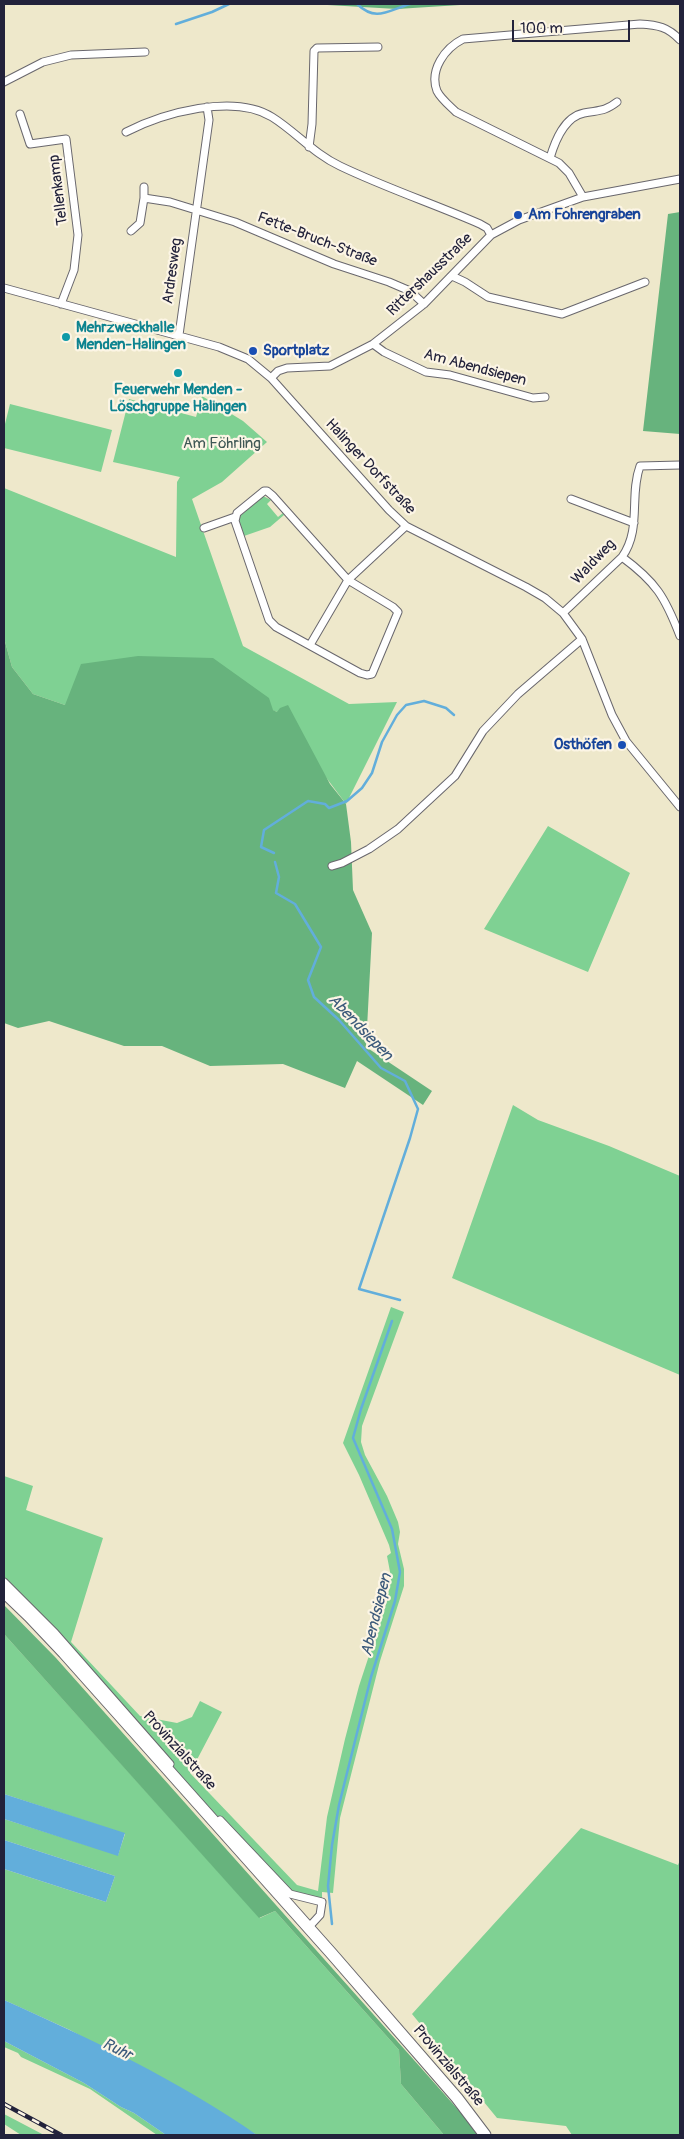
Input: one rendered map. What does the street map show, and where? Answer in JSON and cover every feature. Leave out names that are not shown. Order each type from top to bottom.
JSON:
[{"type":"main road","name":"Provinzialstraße","points":[[4,1592],[64,1653],[191,1798],[309,1927],[451,2091],[484,2135]]},
{"type":"street","points":[[583,197],[569,173],[550,158],[464,116],[445,101],[437,92],[437,68],[452,44],[463,39],[640,24],[659,25],[671,30],[680,40]]},
{"type":"street","points":[[309,147],[312,124],[314,51],[317,48],[378,47]]},
{"type":"street","points":[[4,82],[43,62],[70,55],[145,52]]},
{"type":"street","points":[[550,158],[565,125],[573,118],[584,113],[606,111],[617,102]]},
{"type":"street","points":[[126,132],[144,123],[207,107],[240,107],[261,111],[274,118],[309,147],[337,165],[386,187],[480,224],[487,228],[491,235]]},
{"type":"street","name":"Ardresweg","points":[[178,336],[208,120],[207,107]]},
{"type":"street","name":"Tellenkamp","points":[[20,114],[30,144],[66,139],[78,235],[74,270],[61,304]]},
{"type":"street","name":"Rittershausstraße","points":[[271,378],[278,371],[287,368],[330,366],[342,362],[373,344],[424,304],[491,235],[519,220],[583,197],[680,179]]},
{"type":"street","points":[[131,231],[140,223],[144,187]]},
{"type":"street","points":[[144,198],[170,202],[195,210]]},
{"type":"street","name":"Fette-Bruch-Straße","points":[[195,210],[235,222],[334,264],[389,282],[410,291],[424,304]]},
{"type":"street","points":[[452,276],[488,297],[562,314],[645,282]]},
{"type":"street","name":"Halinger Dorfstraße","points":[[4,288],[234,352],[248,359],[271,378],[389,510],[406,526],[526,587],[545,598],[563,613],[582,639],[612,715],[626,741],[680,807]]},
{"type":"street","name":"Am Abendsiepen","points":[[373,344],[384,352],[426,372],[450,375],[533,398],[545,398]]},
{"type":"street","name":"Waldweg","points":[[563,613],[622,557],[629,547],[634,523],[636,476],[640,466],[680,465]]},
{"type":"street","points":[[204,528],[235,516],[260,493],[267,491],[348,580],[393,607],[398,612],[373,671],[369,675],[310,645],[269,620],[235,521],[235,516]]},
{"type":"street","name":"Waldweg","points":[[571,499],[634,523]]},
{"type":"street","points":[[310,645],[348,580],[406,526]]},
{"type":"street","points":[[622,557],[638,569],[660,592],[680,636]]},
{"type":"street","points":[[332,866],[369,849],[398,829],[455,776],[482,731],[500,712],[582,639]]},
{"type":"street","name":"Provinzialstraße","points":[[4,1582],[55,1633],[202,1800],[284,1888],[290,1894],[322,1902],[320,1915],[309,1927]]},
{"type":"green space","points":[[310,4],[476,4],[397,9]]},
{"type":"green space","points":[[680,212],[680,434],[643,431],[668,214]]},
{"type":"green space","name":"Am Föhrling","points":[[202,396],[243,421],[267,442],[222,482],[192,499],[243,646],[349,704],[397,702],[346,804],[277,712],[272,710],[65,705],[33,694],[12,667],[4,638],[4,488],[176,557],[177,482],[180,477],[113,462],[129,399],[196,417]]},
{"type":"green space","points":[[10,404],[112,430],[101,472],[4,448],[4,428]]},
{"type":"green space","points":[[263,496],[271,500],[267,504],[278,517],[283,513],[284,515],[270,527],[244,536],[239,522],[240,516]]},
{"type":"green space","points":[[4,638],[12,667],[33,694],[65,705],[81,664],[138,656],[213,658],[269,698],[273,710],[277,712],[280,708],[288,705],[330,784],[346,804],[351,842],[353,890],[372,933],[366,1047],[432,1091],[423,1105],[357,1061],[345,1088],[283,1064],[210,1066],[162,1046],[124,1046],[49,1021],[18,1028],[4,1023]]},
{"type":"green space","points":[[548,826],[630,873],[588,972],[484,929]]},
{"type":"green space","points":[[513,1105],[538,1120],[609,1146],[680,1176],[680,1375],[452,1278]]},
{"type":"green space","points":[[391,1307],[404,1312],[362,1426],[361,1442],[365,1455],[387,1496],[398,1522],[400,1532],[398,1544],[404,1569],[404,1586],[380,1661],[340,1818],[333,1893],[322,1892],[322,1902],[290,1894],[4,1582],[4,1476],[33,1486],[26,1510],[103,1538],[71,1642],[140,1716],[177,1723],[192,1717],[200,1701],[222,1712],[190,1773],[297,1885],[318,1891],[327,1817],[345,1739],[359,1686],[387,1601],[391,1577],[387,1556],[391,1553],[389,1545],[343,1443]]},
{"type":"green space","points":[[4,1605],[56,1658],[469,2122],[478,2135],[444,2135],[401,2084],[399,2050],[275,1911],[259,1918],[4,1634]]},
{"type":"green space","points":[[4,1634],[260,1918],[275,1911],[399,2050],[401,2084],[444,2135],[257,2135],[70,2030],[4,2000],[4,1869],[106,1902],[115,1876],[4,1840],[4,1819],[118,1855],[125,1834],[4,1794]]},
{"type":"green space","points":[[581,1828],[678,1865],[680,1860],[680,2135],[572,2135],[566,2126],[497,2118],[412,2014]]},
{"type":"green space","points":[[4,2041],[84,2083],[166,2135],[157,2135],[90,2089],[21,2057],[18,2053],[4,2047]]},
{"type":"green space","points":[[4,2114],[44,2135],[21,2135],[4,2124]]},
{"type":"water","points":[[4,1794],[125,1833],[118,1856],[4,1819]]},
{"type":"water","points":[[4,1840],[115,1876],[106,1902],[4,1869]]},
{"type":"water","points":[[4,2000],[101,2045],[165,2078],[257,2135],[166,2135],[84,2083],[4,2041]]},
{"type":"waterway","points":[[176,24],[229,4]]},
{"type":"waterway","points":[[357,4],[370,13],[376,14],[410,4]]},
{"type":"waterway","name":"Abendsiepen","points":[[274,853],[261,847],[264,830],[308,801],[325,804],[329,808],[347,801],[362,788],[372,773],[382,742],[397,715],[406,705],[424,701],[446,708],[454,715]]},
{"type":"waterway","name":"Abendsiepen","points":[[275,862],[279,877],[276,893],[295,904],[321,947],[308,980],[314,997],[339,1020],[381,1068],[405,1081],[418,1109],[359,1289],[400,1300]]},
{"type":"waterway","name":"Abendsiepen","points":[[332,1924],[328,1886],[332,1845],[339,1805],[371,1677],[395,1601],[400,1572],[392,1529],[353,1438],[361,1409],[392,1321]]},
{"type":"railway","points":[[4,2104],[61,2135]]},
{"type":"place","name":"Am Fohrengraben","points":[[518,215]]},
{"type":"place","name":"Mehrzweckhalle Menden-Halingen","points":[[66,337]]},
{"type":"place","name":"Sportplatz","points":[[253,351]]},
{"type":"place","name":"Feuerwehr Menden - Löschgruppe Halingen","points":[[178,373]]},
{"type":"place","name":"Osthöfen","points":[[622,745]]},
{"type":"water label","name":"Ruhr","points":[[117,2050]]}]
